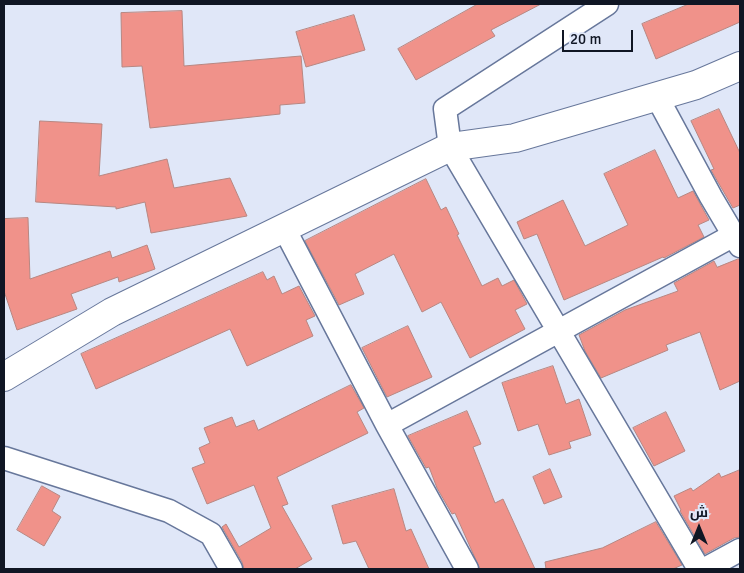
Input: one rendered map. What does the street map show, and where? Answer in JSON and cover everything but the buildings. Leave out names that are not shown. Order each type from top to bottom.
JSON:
[{"type":"street","points":[[607,4],[445,109],[450,148],[699,569]]},
{"type":"street","points":[[4,377],[112,312],[450,148],[515,138],[696,85],[740,66]]},
{"type":"street","points":[[387,425],[559,330],[737,241],[710,197],[657,97]]},
{"type":"street","points":[[284,228],[387,425],[467,569]]},
{"type":"street","points":[[4,458],[169,512],[211,534],[231,569]]},
{"type":"street","points":[[705,569],[740,550]]}]
